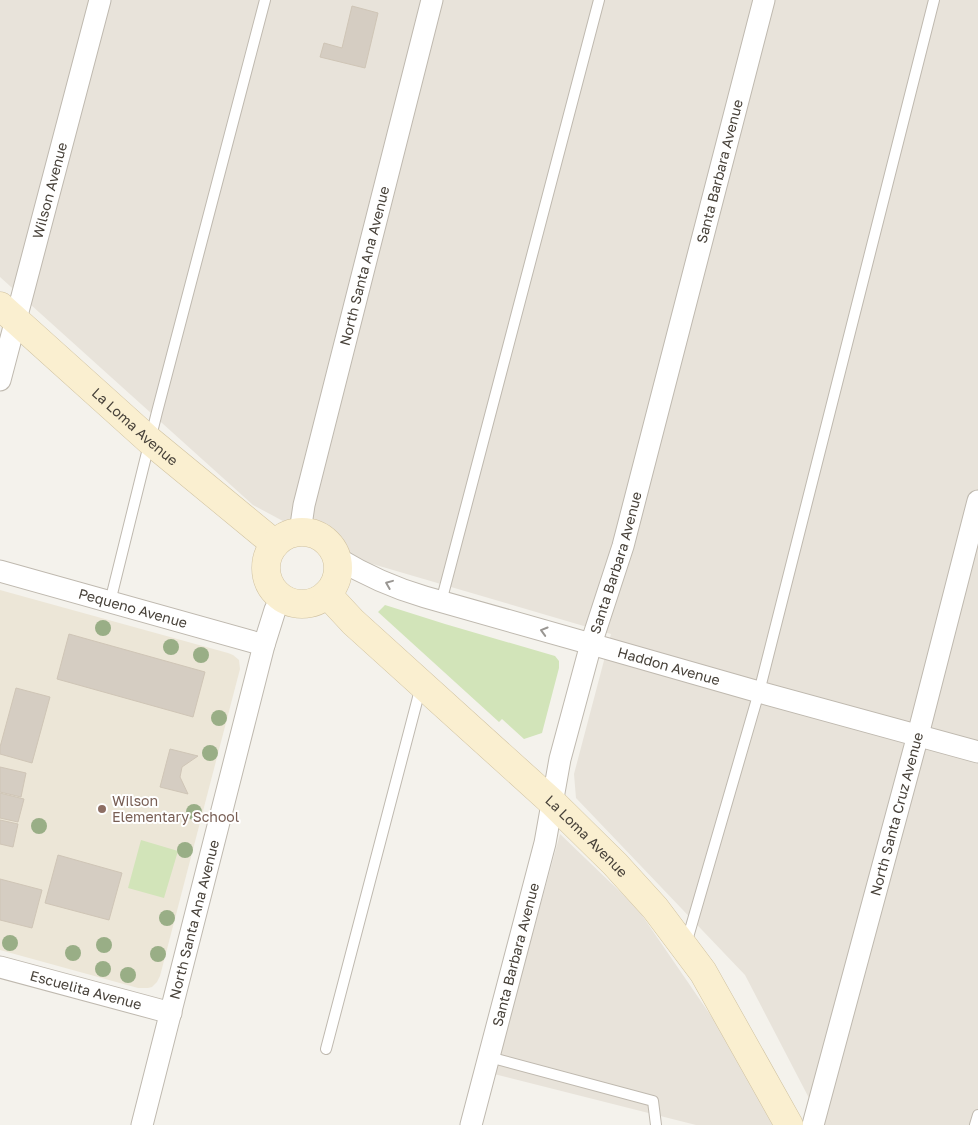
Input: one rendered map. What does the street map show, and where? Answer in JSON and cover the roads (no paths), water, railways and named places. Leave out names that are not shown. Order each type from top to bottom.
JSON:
[{"type":"main road","name":"La Loma Avenue","points":[[8,313],[150,441],[274,544]]},
{"type":"main road","points":[[300,532],[310,532],[327,541],[337,558],[338,567],[337,577],[327,594],[319,600],[300,604],[281,598],[275,592],[267,577],[266,568],[267,559],[274,544],[290,533],[300,532]]},
{"type":"main road","name":"La Loma Avenue","points":[[327,594],[352,622],[552,802],[615,864],[655,908],[703,972],[789,1125]]},
{"type":"street","name":"Wilson Avenue","points":[[0,380],[8,313],[100,0]]},
{"type":"street","name":"North Santa Ana Avenue","points":[[300,532],[304,505],[432,0]]},
{"type":"street","name":"Santa Barbara Avenue","points":[[472,1125],[545,843],[560,759],[591,644],[623,546],[764,0]]},
{"type":"street","name":"North Santa Cruz Avenue","points":[[813,1125],[918,735],[978,501]]},
{"type":"street","name":"Haddon Avenue","points":[[337,558],[368,576],[408,592],[441,602],[978,752]]},
{"type":"street","name":"Pequeno Avenue","points":[[0,572],[264,645]]},
{"type":"street","name":"North Santa Ana Avenue","points":[[142,1125],[264,645],[275,610],[281,598]]},
{"type":"street","name":"Escuelita Avenue","points":[[0,967],[171,1013]]},
{"type":"lane","points":[[110,602],[265,0]]},
{"type":"lane","points":[[441,602],[599,0]]},
{"type":"lane","points":[[686,947],[758,692],[934,0]]},
{"type":"lane","points":[[326,1049],[422,685]]},
{"type":"lane","points":[[489,1057],[653,1101],[656,1125]]},
{"type":"lane","points":[[975,1125],[978,1115]]},
{"type":"place","name":"Wilson Elementary School","points":[[102,809]]}]
